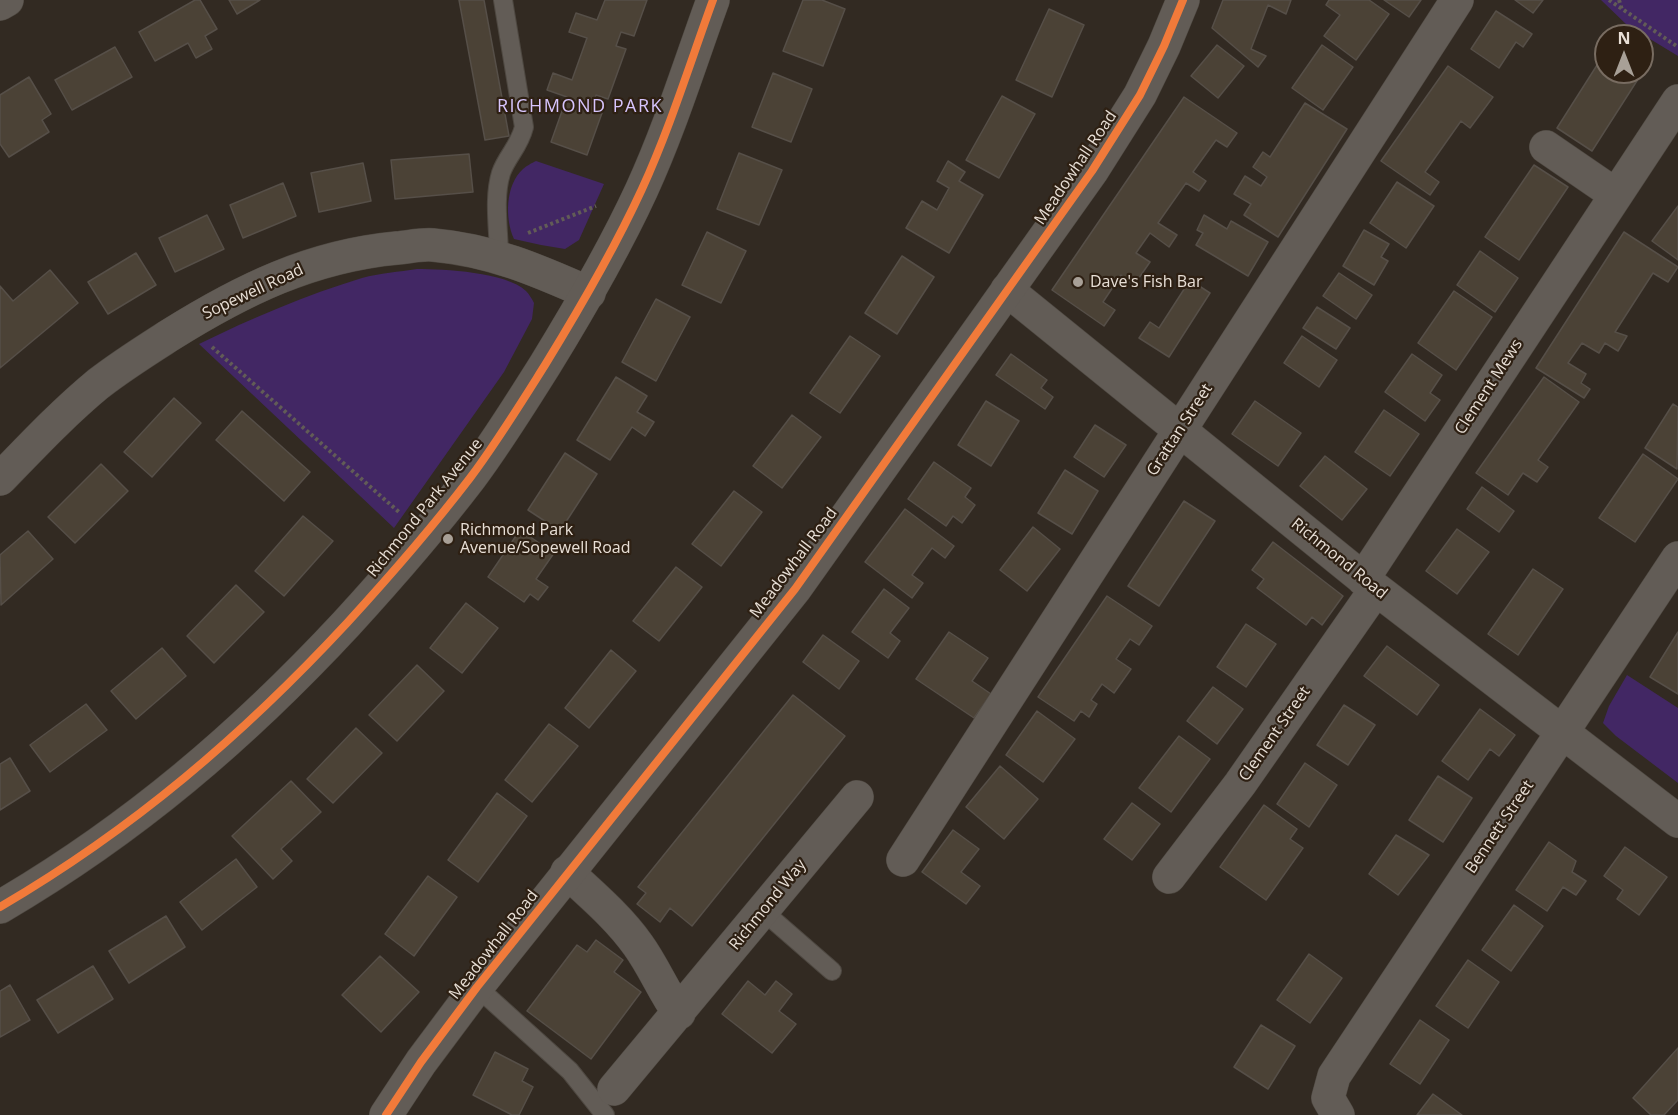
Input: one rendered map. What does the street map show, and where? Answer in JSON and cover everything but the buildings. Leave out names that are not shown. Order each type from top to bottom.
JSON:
[{"type":"street","points":[[0,4],[7,0]]},
{"type":"street","name":"Richmond Park Avenue","points":[[0,907],[94,848],[155,803],[261,711],[394,572],[470,478],[514,415],[589,292],[642,188],[712,0]]},
{"type":"street","name":"Meadowhall Road","points":[[386,1115],[421,1062],[477,987],[795,589],[1092,171],[1140,95],[1183,0]]},
{"type":"street","name":"Grattan Street","points":[[903,860],[1457,0]]},
{"type":"street","name":"Clement Mews","points":[[1369,584],[1678,101]]},
{"type":"street","points":[[1546,147],[1616,195]]},
{"type":"street","name":"Sopewell Road","points":[[0,479],[60,417],[129,361],[207,312],[300,268],[345,255],[430,245],[499,251],[519,263],[589,292]]},
{"type":"street","name":"Richmond Road","points":[[1007,290],[1369,584],[1678,821]]},
{"type":"street","name":"Bennett Street","points":[[1333,1107],[1335,1076],[1678,558]]},
{"type":"street","name":"Clement Street","points":[[1169,877],[1240,784],[1369,584]]},
{"type":"street","name":"Richmond Way","points":[[610,1102],[679,1013],[857,797]]},
{"type":"street","points":[[567,872],[628,931],[665,994],[679,1013]]},
{"type":"lane","points":[[499,251],[497,206],[502,172],[520,141],[524,127],[503,0]]},
{"type":"lane","points":[[763,911],[832,971]]},
{"type":"lane","points":[[477,987],[570,1071],[610,1102]]},
{"type":"path","points":[[1609,0],[1678,47]]},
{"type":"path","points":[[1619,0],[1622,11]]},
{"type":"path","points":[[499,251],[642,188]]},
{"type":"path","points":[[187,325],[424,534]]},
{"type":"shaded area","points":[[1601,0],[1678,0],[1678,56],[1654,41],[1654,24],[1626,24]]},
{"type":"shaded area","points":[[536,161],[604,184],[579,240],[565,249],[514,239],[511,231],[508,202],[513,184],[523,169]]},
{"type":"shaded area","points":[[417,269],[474,273],[504,280],[526,291],[534,303],[532,319],[504,372],[394,528],[199,344],[320,292],[369,276]]},
{"type":"shaded area","points":[[1627,675],[1678,708],[1678,783],[1616,736],[1603,723],[1609,706]]},
{"type":"cycle path","points":[[0,907],[96,846],[141,813],[226,742],[347,623],[410,552],[470,478],[545,365],[620,234],[662,143],[713,0]]},
{"type":"cycle path","points":[[386,1115],[421,1062],[477,987],[795,589],[1092,171],[1140,95],[1183,0]]},
{"type":"place","name":"Dave's Fish Bar","points":[[1078,282]]},
{"type":"place","name":"Richmond Park Avenue/Sopewell Road","points":[[448,539]]},
{"type":"district","name":"RICHMOND PARK","points":[[580,107]]}]
